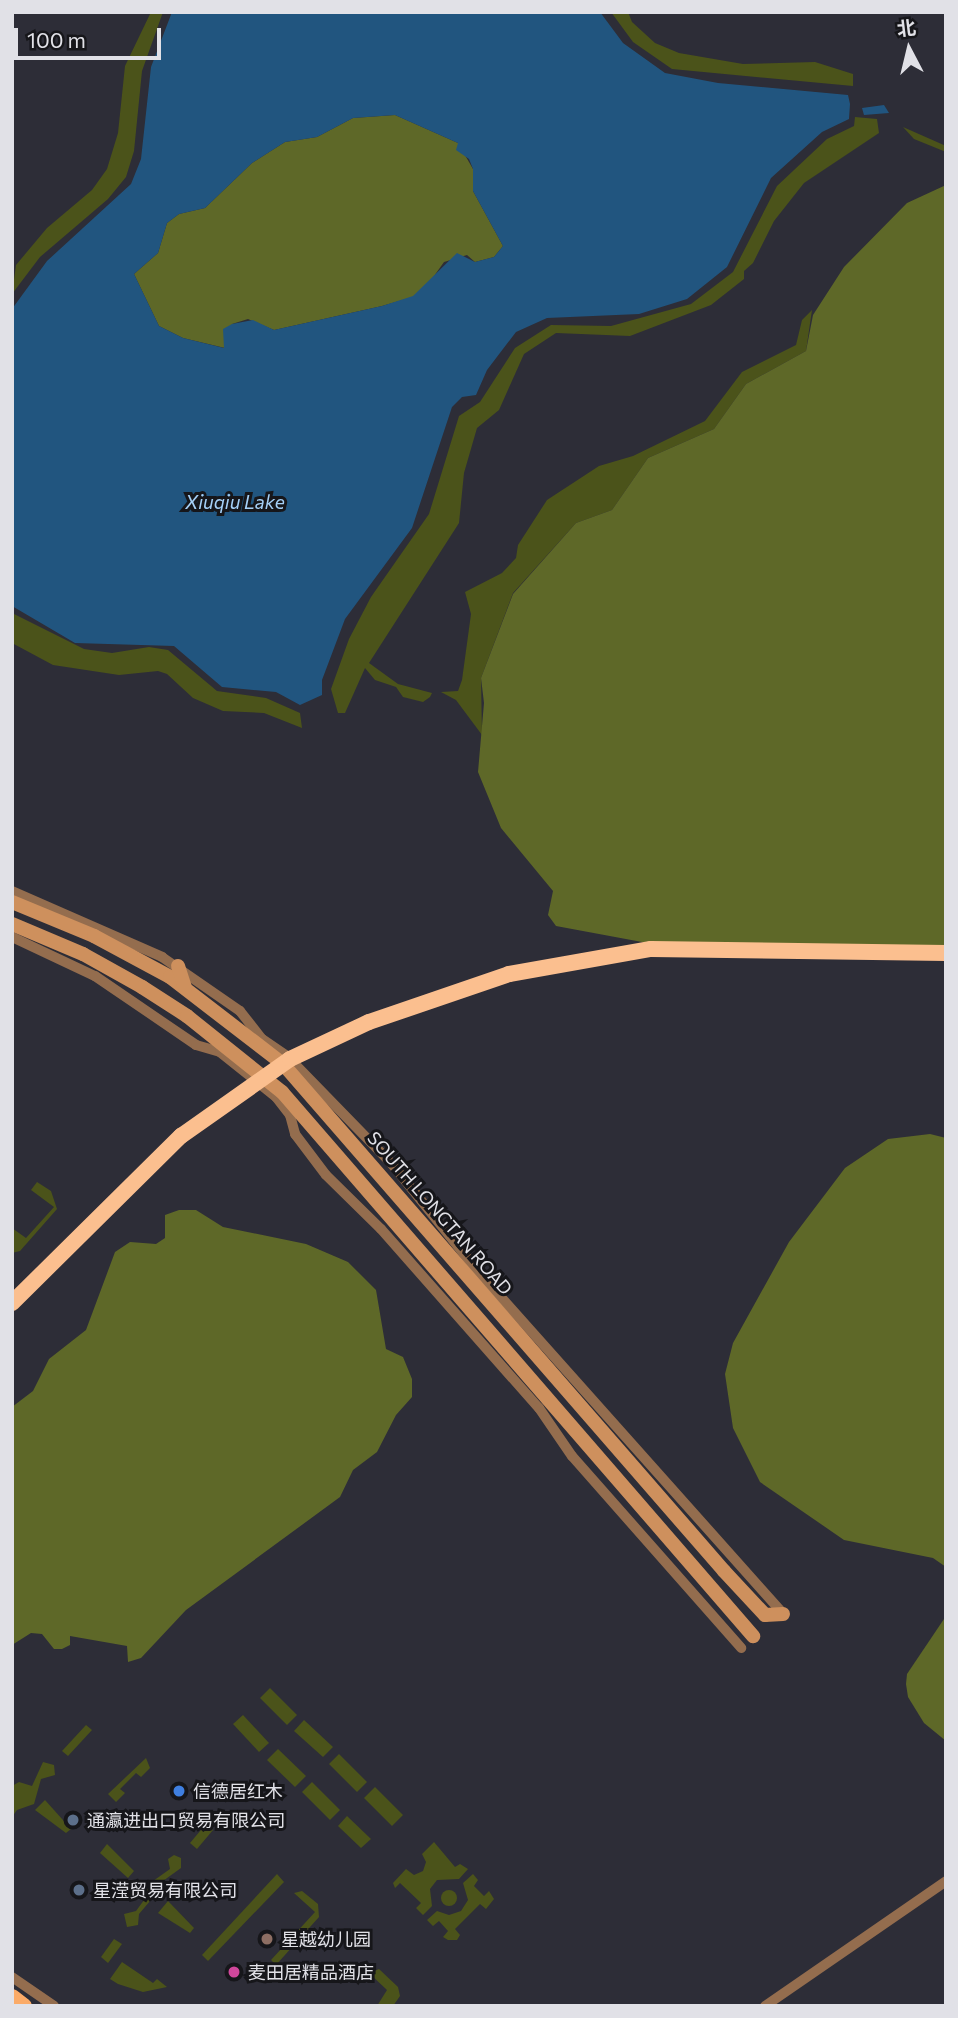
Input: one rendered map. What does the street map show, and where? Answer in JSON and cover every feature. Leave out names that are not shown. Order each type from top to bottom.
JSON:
[{"type":"highway","points":[[12,1303],[174,1143],[286,1062],[369,1022],[479,983],[568,961],[651,949],[946,953]]},
{"type":"main road","name":"SOUTH LONGTAN ROAD","points":[[12,902],[94,936],[185,988],[286,1062],[338,1128],[381,1171],[724,1571],[765,1615],[783,1614]]},
{"type":"main road","points":[[12,924],[105,965],[197,1024],[261,1080],[323,1141],[754,1636]]},
{"type":"main road","points":[[178,966],[185,988]]},
{"type":"main road","points":[[197,1024],[210,1007]]},
{"type":"main road","points":[[323,1141],[338,1128]]},
{"type":"main road","points":[[539,1408],[544,1393]]},
{"type":"main road","points":[[12,1997],[24,2006]]},
{"type":"street","points":[[12,891],[71,913],[178,966],[240,1010],[262,1039],[392,1164],[476,1269],[783,1614]]},
{"type":"street","points":[[12,937],[95,976],[196,1045],[220,1052],[261,1080],[290,1115],[295,1134],[335,1186],[381,1229],[539,1408],[572,1456],[741,1648]]},
{"type":"street","points":[[765,2006],[946,1881]]},
{"type":"street","points":[[12,1977],[54,2006]]},
{"type":"green space","points":[[151,12],[163,12],[142,71],[134,151],[126,177],[108,199],[40,257],[12,294],[16,265],[47,228],[92,190],[107,169],[118,133],[125,66]]},
{"type":"green space","points":[[611,12],[628,12],[632,22],[655,43],[679,53],[743,64],[815,62],[853,74],[853,86],[672,69],[633,42]]},
{"type":"green space","points":[[395,115],[458,143],[473,169],[473,191],[503,246],[494,257],[475,262],[467,255],[444,262],[427,286],[413,297],[382,306],[274,330],[248,319],[232,324],[225,348],[183,338],[159,326],[134,274],[158,253],[167,223],[179,214],[205,208],[252,163],[285,142],[317,137],[353,118]]},
{"type":"green space","points":[[855,117],[877,119],[879,133],[804,183],[774,221],[753,263],[744,271],[744,279],[711,305],[630,336],[556,333],[524,354],[499,410],[477,428],[464,473],[459,523],[369,663],[398,684],[432,693],[430,697],[423,702],[403,697],[396,687],[375,680],[365,668],[345,713],[338,713],[331,689],[349,639],[371,597],[429,514],[459,416],[480,402],[515,348],[551,325],[611,326],[691,304],[733,272],[777,186],[827,139],[854,126]]},
{"type":"green space","points":[[903,127],[946,146],[946,152],[914,139]]},
{"type":"green space","points":[[946,185],[946,946],[642,942],[556,926],[548,915],[553,891],[501,828],[478,772],[484,703],[481,678],[513,594],[576,523],[612,510],[648,458],[714,429],[746,384],[806,351],[813,315],[844,267],[907,203]]},
{"type":"green space","points":[[812,310],[806,351],[746,384],[714,429],[648,458],[612,510],[576,523],[513,593],[481,678],[482,735],[456,700],[441,692],[458,691],[462,680],[471,614],[465,592],[502,573],[516,558],[518,545],[547,500],[599,466],[633,456],[705,421],[742,372],[796,345],[802,320]]},
{"type":"green space","points":[[12,613],[84,649],[112,653],[149,647],[168,650],[217,691],[266,698],[300,713],[302,728],[264,713],[223,711],[193,698],[167,674],[158,671],[119,675],[53,665],[12,643]]},
{"type":"green space","points":[[930,1134],[946,1138],[946,1567],[933,1558],[844,1540],[760,1482],[733,1428],[725,1374],[733,1343],[789,1242],[845,1168],[888,1139]]},
{"type":"green space","points":[[37,1182],[51,1191],[57,1209],[20,1251],[12,1253],[12,1228],[26,1238],[54,1207],[31,1190]]},
{"type":"green space","points":[[179,1210],[196,1210],[223,1227],[306,1244],[348,1262],[376,1290],[386,1349],[403,1357],[412,1379],[412,1397],[396,1415],[377,1452],[353,1470],[340,1497],[186,1610],[141,1658],[128,1662],[127,1646],[70,1636],[70,1645],[62,1649],[54,1649],[42,1634],[31,1633],[12,1645],[12,1407],[33,1391],[49,1359],[86,1330],[115,1252],[130,1242],[156,1244],[165,1238],[165,1215]]},
{"type":"green space","points":[[946,1616],[946,1741],[924,1723],[908,1697],[906,1684],[907,1674]]},
{"type":"green space","points":[[270,1688],[297,1715],[287,1725],[260,1698]]},
{"type":"green space","points":[[243,1715],[269,1743],[259,1752],[233,1724]]},
{"type":"green space","points":[[304,1720],[333,1747],[323,1757],[294,1731]]},
{"type":"green space","points":[[86,1725],[92,1730],[68,1756],[62,1751]]},
{"type":"green space","points":[[278,1749],[306,1776],[295,1787],[267,1760]]},
{"type":"green space","points":[[339,1754],[367,1782],[357,1792],[329,1764]]},
{"type":"green space","points":[[146,1758],[150,1768],[141,1777],[136,1773],[120,1789],[125,1793],[116,1802],[108,1794]]},
{"type":"green space","points":[[43,1762],[54,1765],[55,1775],[41,1779],[34,1804],[17,1810],[12,1817],[12,1786],[19,1782],[32,1786]]},
{"type":"green space","points":[[312,1782],[340,1810],[330,1820],[302,1792]]},
{"type":"green space","points":[[375,1787],[403,1815],[392,1826],[364,1798]]},
{"type":"green space","points":[[45,1800],[71,1829],[66,1833],[35,1810]]},
{"type":"green space","points":[[347,1816],[371,1839],[361,1848],[338,1826]]},
{"type":"green space","points":[[206,1824],[213,1830],[197,1849],[190,1843]]},
{"type":"green space","points":[[434,1842],[455,1867],[460,1864],[468,1869],[459,1879],[437,1880],[430,1889],[432,1906],[423,1915],[416,1908],[421,1903],[400,1883],[395,1888],[393,1883],[406,1869],[414,1875],[423,1871],[426,1862],[422,1854]]},
{"type":"green space","points":[[107,1844],[134,1871],[128,1878],[100,1853]]},
{"type":"green space","points":[[174,1855],[181,1858],[181,1868],[156,1886],[156,1894],[139,1914],[138,1925],[127,1927],[124,1914],[136,1911],[147,1896],[146,1886],[170,1869],[168,1859]]},
{"type":"green space","points":[[277,1874],[284,1882],[208,1961],[202,1955]]},
{"type":"green space","points":[[473,1874],[478,1880],[474,1886],[484,1896],[489,1891],[494,1899],[486,1909],[480,1904],[455,1929],[460,1935],[457,1940],[448,1940],[443,1937],[448,1931],[439,1921],[433,1926],[427,1920],[437,1911],[449,1915],[461,1911],[468,1900],[463,1883]]},
{"type":"green space","points":[[449,1890],[457,1898],[449,1906],[441,1898]]},
{"type":"green space","points":[[302,1891],[318,1904],[319,1917],[276,1965],[271,1960],[315,1912],[294,1893]]},
{"type":"green space","points":[[168,1901],[194,1928],[190,1933],[158,1913]]},
{"type":"green space","points":[[114,1939],[122,1944],[108,1963],[101,1957]]},
{"type":"green space","points":[[122,1962],[153,1983],[157,1979],[167,1987],[143,1992],[118,1984],[110,1979]]},
{"type":"green space","points":[[379,1969],[398,1987],[400,1996],[393,2006],[377,2006],[387,1990],[369,1973]]},
{"type":"water","name":"Xiuqiu Lake","points":[[172,12],[600,12],[623,43],[665,73],[718,83],[848,95],[850,104],[849,119],[822,132],[771,178],[727,267],[687,299],[639,314],[547,318],[516,332],[487,370],[476,395],[462,397],[452,407],[412,528],[345,619],[322,680],[322,695],[300,705],[276,692],[222,687],[174,646],[75,643],[12,606],[12,309],[47,261],[131,184],[141,159],[151,67]],"holes":[[[395,115],[458,143],[456,150],[469,159],[473,169],[473,191],[503,246],[494,257],[475,262],[457,253],[413,296],[382,306],[274,330],[253,320],[232,324],[223,329],[224,348],[183,338],[159,326],[134,274],[158,253],[167,223],[179,214],[205,208],[252,163],[285,142],[317,137],[353,118]]]},
{"type":"water","points":[[884,105],[889,113],[864,115],[862,108]]},
{"type":"place","name":"信德居红木","points":[[179,1791]]},
{"type":"place","name":"通瀛进出口贸易有限公司","points":[[73,1820]]},
{"type":"place","name":"星滢贸易有限公司","points":[[79,1890]]},
{"type":"place","name":"星越幼儿园","points":[[267,1939]]},
{"type":"place","name":"麦田居精品酒店","points":[[234,1972]]}]
